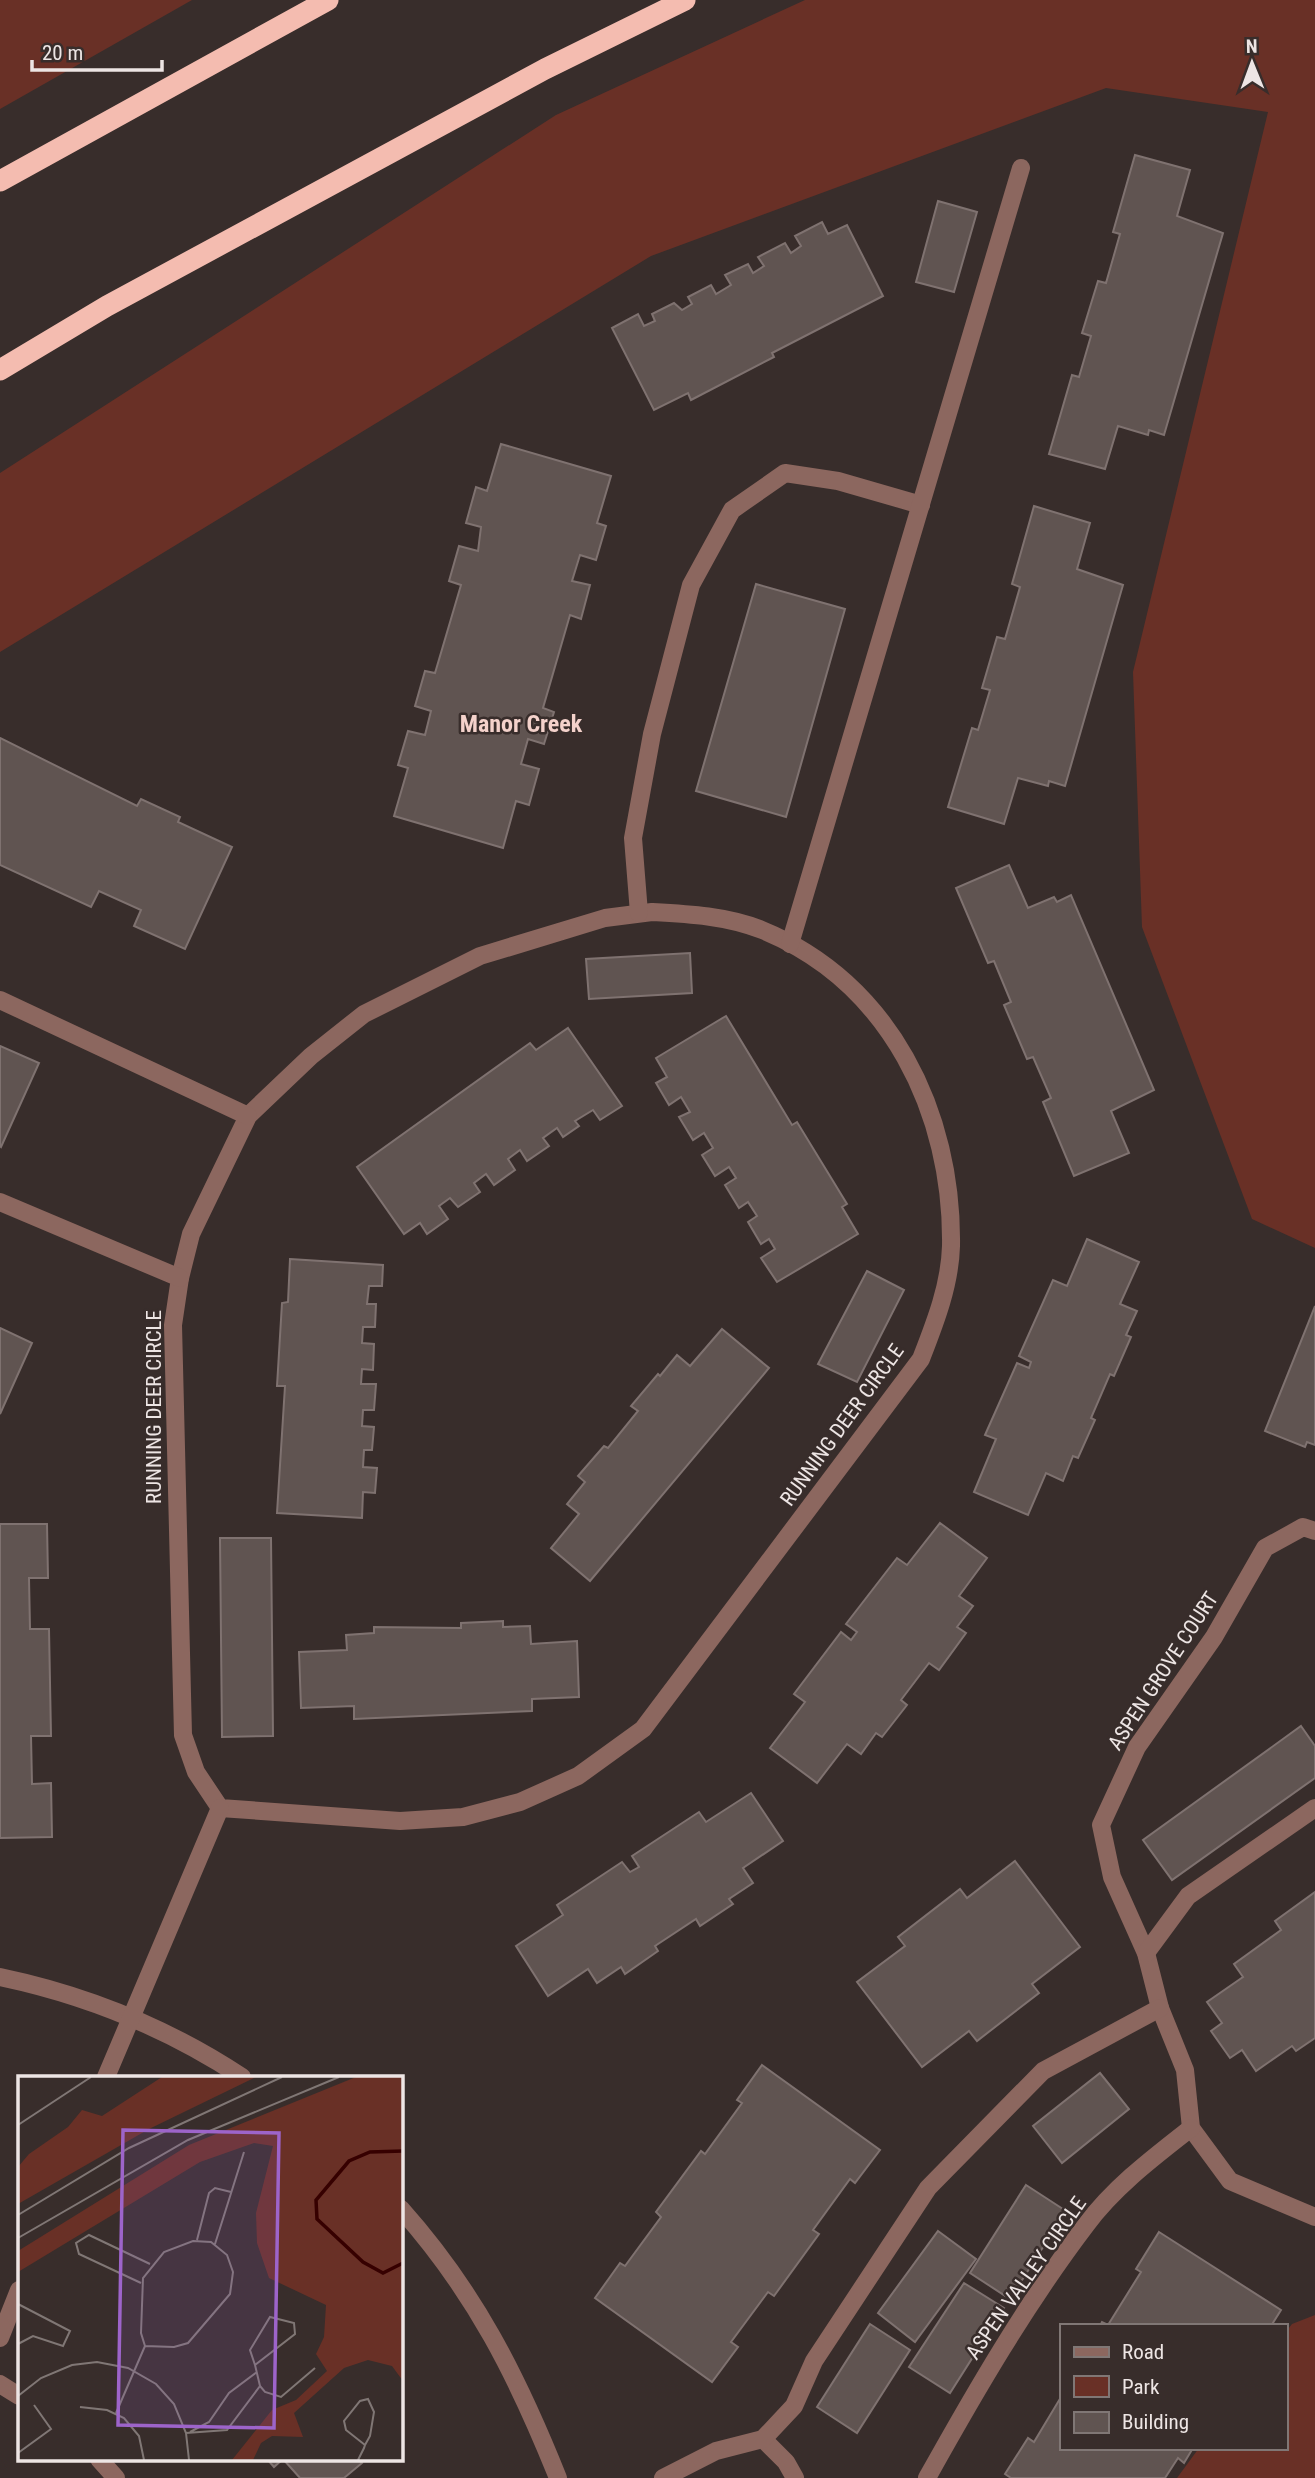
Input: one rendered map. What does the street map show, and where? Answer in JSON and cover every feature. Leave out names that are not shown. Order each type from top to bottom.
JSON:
[{"type":"highway","points":[[0,181],[328,0]]},
{"type":"highway","points":[[0,370],[107,306],[521,82],[685,0]]},
{"type":"street","points":[[790,944],[1021,168]]},
{"type":"street","points":[[639,914],[633,838],[652,734],[691,585],[732,510],[785,473],[838,481],[921,505]]},
{"type":"street","name":"RUNNING DEER CIRCLE","points":[[639,914],[707,915],[761,929],[810,954],[866,1000],[892,1032],[918,1077],[947,1176],[951,1248],[940,1310],[921,1359],[643,1729],[578,1776],[520,1802],[463,1816],[400,1821],[220,1808],[196,1772],[183,1735],[181,1712],[173,1325],[180,1278],[191,1234],[248,1116],[311,1056],[363,1014],[480,956],[605,918],[639,914]]},
{"type":"street","points":[[0,1000],[248,1116]]},
{"type":"street","points":[[0,1202],[180,1278]]},
{"type":"street","name":"ASPEN GROVE COURT","points":[[1191,2128],[1185,2070],[1160,2008],[1146,1952],[1112,1877],[1101,1825],[1137,1747],[1214,1637],[1265,1548],[1303,1527],[1315,1531]]},
{"type":"street","points":[[106,2076],[220,1808]]},
{"type":"street","points":[[1146,1952],[1188,1896],[1315,1808]]},
{"type":"street","points":[[0,1977],[80,1998],[130,2018],[199,2049],[240,2076]]},
{"type":"street","points":[[663,2478],[716,2451],[763,2439],[794,2406],[814,2361],[928,2188],[1042,2071],[1160,2008]]},
{"type":"street","points":[[1191,2128],[1230,2181],[1315,2217]]},
{"type":"street","name":"ASPEN VALLEY CIRCLE","points":[[927,2478],[968,2404],[1087,2224],[1135,2172],[1191,2128]]},
{"type":"street","points":[[402,2210],[468,2296],[505,2355],[558,2478]]},
{"type":"street","points":[[0,2337],[18,2292]]},
{"type":"street","points":[[0,2385],[18,2395]]},
{"type":"street","points":[[763,2439],[786,2462],[795,2478]]},
{"type":"street","points":[[100,2460],[116,2478]]},
{"type":"green space","points":[[0,0],[192,0],[0,109]]},
{"type":"green space","points":[[805,0],[1315,0],[1315,1248],[1252,1219],[1142,927],[1133,672],[1268,112],[1106,88],[651,256],[0,652],[0,473],[556,115]]},
{"type":"green space","points":[[1315,2315],[1315,2478],[1177,2478],[1198,2450],[1287,2450],[1287,2330],[1292,2324]]},
{"type":"building","points":[[1135,155],[1190,170],[1177,216],[1223,233],[1164,435],[1149,430],[1148,435],[1118,426],[1105,469],[1049,454],[1072,375],[1079,377],[1091,336],[1082,333],[1098,281],[1106,283],[1120,234],[1113,232]]},
{"type":"building","points":[[938,201],[977,212],[954,292],[916,282]]},
{"type":"building","points":[[822,222],[828,234],[847,225],[883,296],[772,353],[774,357],[691,400],[688,393],[654,410],[612,328],[638,314],[644,326],[655,321],[652,314],[674,303],[682,310],[692,304],[688,297],[711,285],[716,294],[731,285],[725,275],[748,264],[753,273],[764,266],[758,257],[785,243],[791,253],[801,246],[795,236]]},
{"type":"building","points":[[501,444],[611,476],[597,523],[606,526],[596,560],[580,555],[572,581],[590,585],[581,619],[570,615],[543,708],[554,712],[544,744],[528,739],[521,764],[539,769],[529,805],[516,801],[503,848],[394,816],[408,768],[398,765],[408,731],[425,735],[431,711],[415,706],[425,671],[435,673],[461,585],[449,581],[459,546],[478,551],[481,527],[466,523],[476,487],[487,491]]},
{"type":"building","points":[[1034,506],[1090,523],[1077,569],[1123,585],[1065,786],[1049,781],[1048,786],[1018,778],[1004,824],[948,807],[972,728],[978,730],[990,690],[982,688],[997,637],[1005,639],[1020,587],[1012,584]]},
{"type":"building","points":[[756,584],[845,609],[786,817],[696,791]]},
{"type":"building","points":[[0,738],[137,806],[141,799],[180,817],[178,822],[232,847],[185,949],[134,926],[141,910],[99,891],[91,907],[0,865]]},
{"type":"building","points":[[1009,865],[1028,908],[1054,897],[1057,902],[1071,895],[1154,1090],[1111,1111],[1129,1153],[1074,1176],[1043,1102],[1051,1098],[1033,1057],[1027,1059],[1004,1005],[1011,1002],[994,961],[988,963],[956,888]]},
{"type":"building","points":[[690,953],[692,993],[589,999],[586,959]]},
{"type":"building","points":[[726,1016],[792,1125],[797,1122],[847,1204],[842,1207],[858,1234],[777,1282],[761,1258],[775,1249],[769,1239],[761,1244],[748,1222],[757,1216],[748,1202],[739,1208],[725,1185],[736,1178],[729,1167],[715,1176],[702,1155],[713,1148],[704,1133],[693,1140],[679,1117],[690,1112],[681,1097],[669,1105],[656,1083],[667,1077],[656,1058]]},
{"type":"building","points":[[568,1028],[622,1106],[600,1120],[593,1110],[575,1121],[579,1126],[563,1137],[557,1128],[543,1138],[549,1146],[527,1161],[520,1150],[508,1159],[515,1170],[494,1185],[486,1174],[474,1183],[480,1192],[458,1207],[450,1198],[439,1206],[448,1219],[427,1234],[420,1223],[404,1234],[357,1167],[530,1043],[536,1050]]},
{"type":"building","points":[[0,1046],[39,1063],[1,1147],[0,1146]]},
{"type":"building","points":[[1087,1239],[1139,1262],[1120,1304],[1137,1311],[1126,1335],[1131,1337],[1114,1376],[1110,1374],[1091,1418],[1095,1420],[1078,1458],[1073,1456],[1063,1481],[1046,1473],[1028,1515],[974,1492],[996,1439],[985,1435],[1017,1363],[1029,1368],[1031,1362],[1019,1356],[1053,1280],[1067,1286]]},
{"type":"building","points":[[290,1259],[383,1265],[382,1286],[369,1286],[367,1304],[376,1304],[375,1327],[363,1327],[362,1343],[374,1344],[373,1370],[362,1369],[361,1384],[376,1384],[374,1410],[363,1410],[362,1426],[374,1427],[372,1450],[364,1450],[363,1467],[377,1468],[375,1493],[363,1492],[362,1518],[277,1513],[285,1386],[277,1386],[282,1303],[288,1302]]},
{"type":"building","points":[[867,1271],[904,1290],[857,1382],[818,1364]]},
{"type":"building","points":[[1315,1306],[1315,1445],[1307,1442],[1305,1447],[1265,1431]]},
{"type":"building","points":[[0,1328],[32,1343],[0,1414]]},
{"type":"building","points":[[722,1329],[769,1368],[590,1581],[551,1548],[579,1514],[567,1504],[585,1482],[578,1476],[604,1446],[608,1448],[638,1411],[631,1406],[658,1374],[660,1376],[677,1355],[690,1366]]},
{"type":"building","points":[[940,1523],[987,1558],[959,1596],[973,1606],[957,1627],[966,1633],[939,1670],[929,1663],[901,1700],[907,1705],[882,1737],[876,1733],[861,1754],[847,1744],[817,1783],[770,1748],[805,1702],[794,1694],[841,1632],[851,1640],[857,1632],[846,1624],[897,1558],[907,1565]]},
{"type":"building","points":[[0,1524],[47,1524],[48,1578],[29,1578],[30,1629],[49,1629],[51,1736],[31,1736],[32,1784],[51,1783],[52,1837],[0,1838]]},
{"type":"building","points":[[220,1538],[271,1538],[273,1736],[222,1737]]},
{"type":"building","points":[[503,1621],[503,1627],[530,1626],[531,1644],[577,1641],[579,1697],[532,1699],[532,1711],[354,1719],[354,1706],[301,1708],[299,1652],[347,1650],[346,1635],[374,1633],[374,1627],[461,1628],[461,1623]]},
{"type":"building","points":[[1301,1726],[1315,1746],[1315,1778],[1172,1880],[1143,1840]]},
{"type":"building","points":[[751,1793],[783,1841],[743,1868],[753,1883],[729,1899],[733,1904],[700,1926],[696,1919],[655,1946],[658,1951],[625,1974],[621,1967],[597,1983],[588,1969],[548,1996],[516,1946],[563,1915],[557,1905],[622,1862],[630,1872],[639,1867],[632,1856],[699,1812],[706,1822]]},
{"type":"building","points":[[1015,1861],[1080,1947],[1032,1984],[1039,1993],[977,2041],[969,2031],[922,2067],[857,1982],[905,1946],[898,1937],[960,1889],[967,1898]]},
{"type":"building","points":[[1315,1892],[1315,2038],[1296,2051],[1292,2046],[1256,2071],[1242,2050],[1230,2058],[1211,2031],[1222,2023],[1207,2002],[1243,1977],[1234,1964],[1281,1930],[1275,1921]]},
{"type":"building","points":[[762,2065],[880,2150],[855,2183],[850,2179],[813,2230],[819,2234],[774,2296],[768,2292],[731,2342],[738,2347],[712,2382],[595,2298],[620,2263],[625,2266],[661,2217],[656,2212],[701,2151],[705,2154],[742,2103],[737,2100]]},
{"type":"building","points":[[1100,2073],[1129,2109],[1062,2163],[1033,2126]]},
{"type":"building","points":[[1026,2185],[1066,2211],[1010,2299],[970,2273]]},
{"type":"building","points":[[938,2231],[976,2259],[915,2342],[878,2313]]},
{"type":"building","points":[[1159,2232],[1281,2310],[1272,2324],[1109,2324],[1141,2272],[1136,2269]]},
{"type":"building","points":[[964,2283],[1004,2308],[950,2393],[909,2367]]},
{"type":"building","points":[[870,2324],[910,2350],[857,2433],[817,2407]]},
{"type":"building","points":[[1060,2399],[1060,2450],[1192,2450],[1184,2463],[1178,2458],[1165,2478],[1011,2478],[1005,2474],[1028,2438],[1034,2442]]},
{"type":"building","points":[[268,2460],[282,2460],[274,2467]]},
{"type":"building","points":[[284,2460],[359,2460],[362,2463],[344,2478],[300,2478]]},
{"type":"district","name":"Manor Creek","points":[[521,724]]}]
